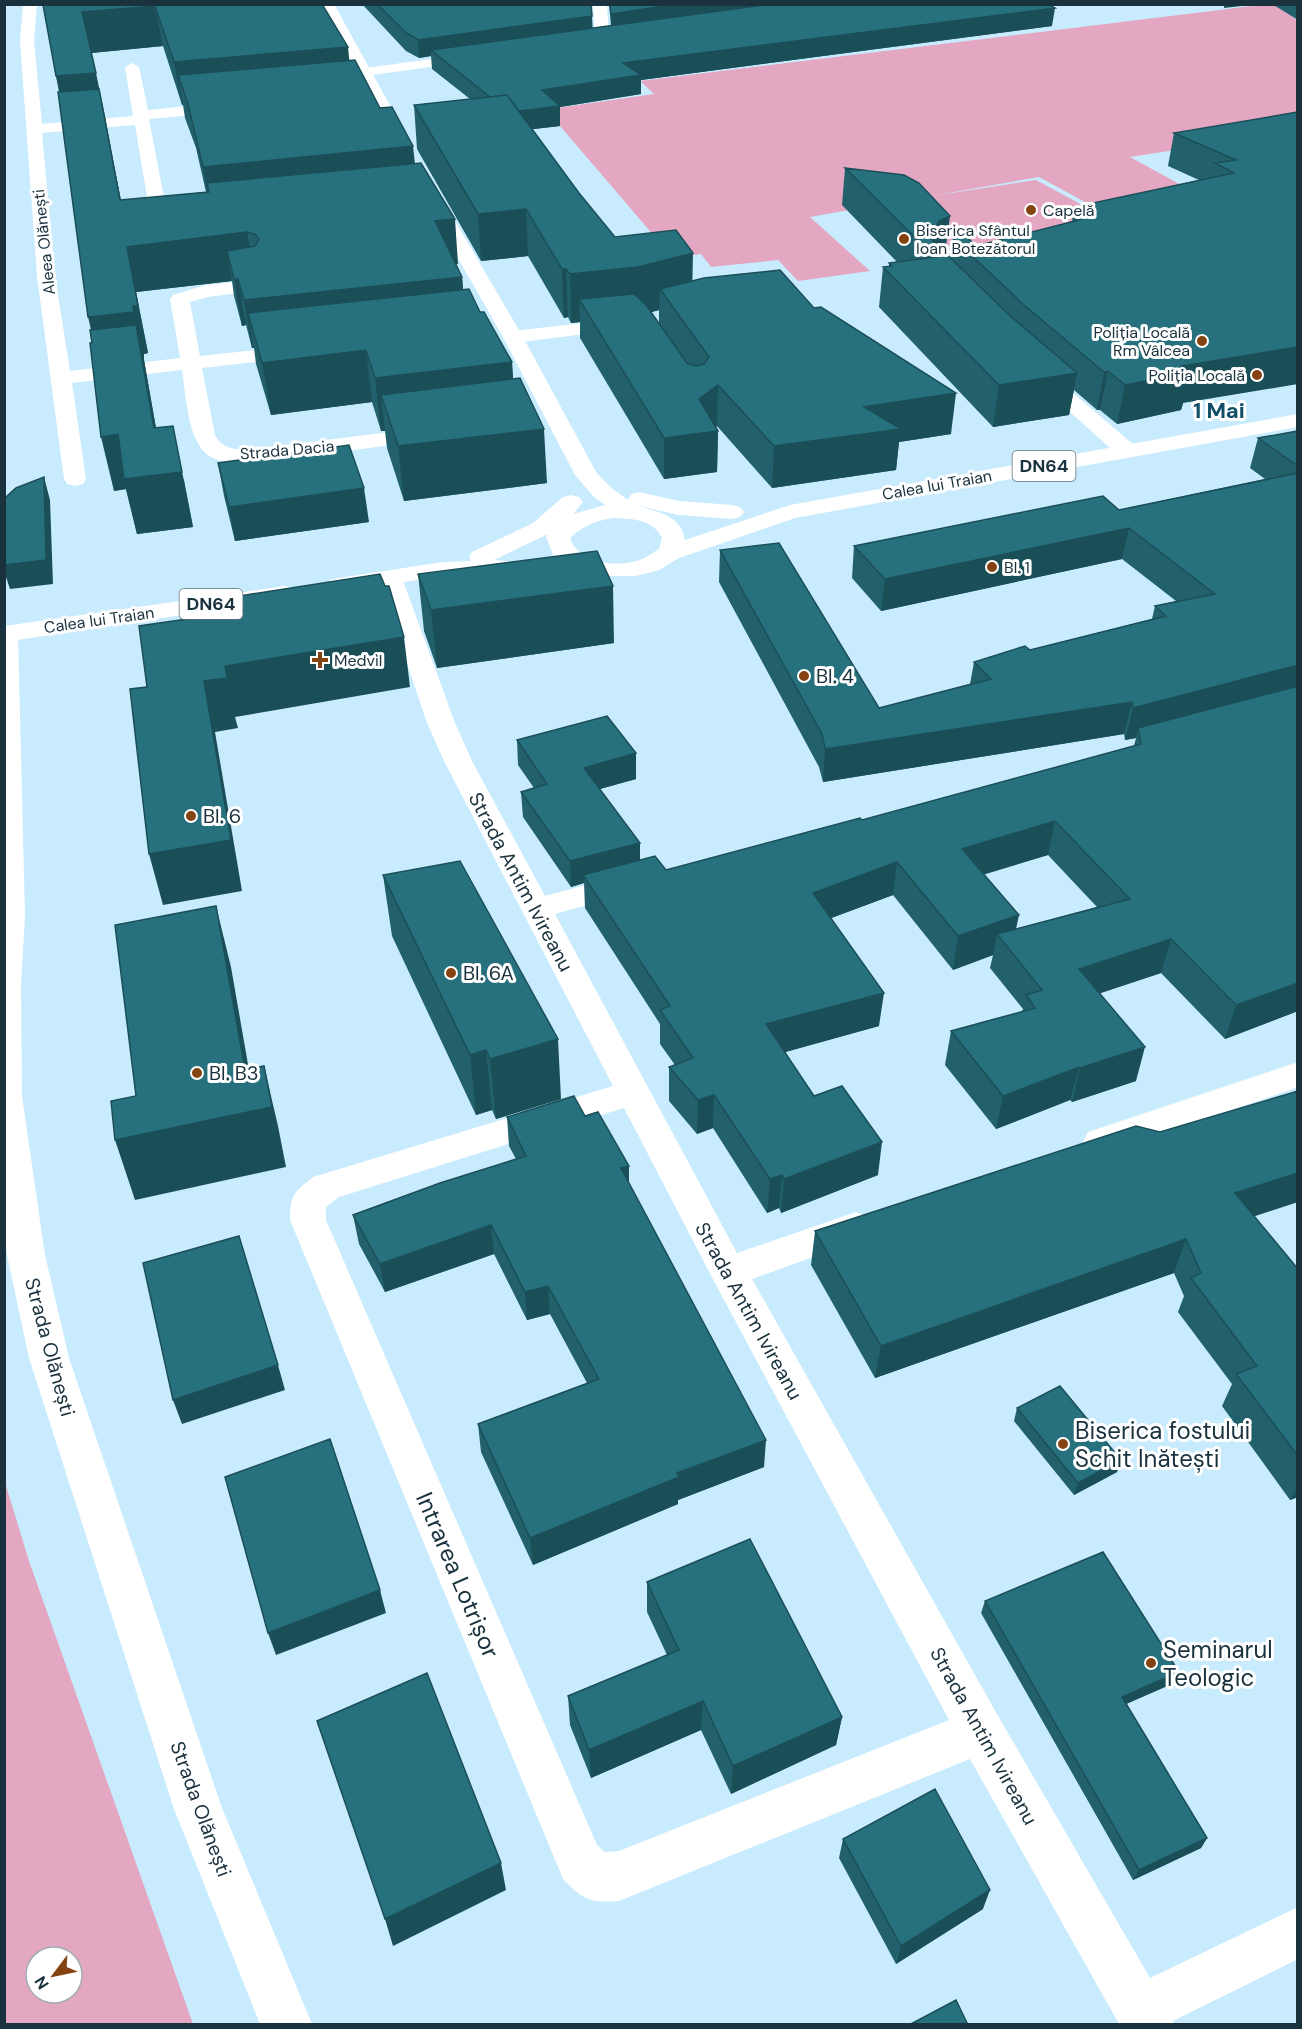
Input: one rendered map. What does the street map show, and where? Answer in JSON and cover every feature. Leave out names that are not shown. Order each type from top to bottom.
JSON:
[{"type":"street","name":"Aleea Olănești","points":[[30,4],[33,41],[33,129],[46,276],[75,479]]},
{"type":"street","points":[[600,4],[602,40]]},
{"type":"street","points":[[327,12],[378,94],[414,165]]},
{"type":"street","points":[[365,72],[496,54]]},
{"type":"street","points":[[132,66],[159,215],[169,222],[198,222]]},
{"type":"street","points":[[354,96],[378,94]]},
{"type":"street","points":[[33,129],[248,106]]},
{"type":"street","points":[[427,196],[510,332],[587,479],[637,513],[670,527],[675,535],[675,544],[670,553]]},
{"type":"street","name":"Strada Dacia","points":[[255,286],[190,294],[180,298],[204,435],[210,448],[224,455],[246,457],[450,432]]},
{"type":"street","points":[[483,330],[510,332],[623,324],[639,324],[647,329]]},
{"type":"street","points":[[61,378],[320,348]]},
{"type":"street","points":[[1027,363],[1127,451]]},
{"type":"street","points":[[533,421],[557,418]]},
{"type":"street","name":"Calea lui Traian","points":[[443,569],[536,567],[616,571],[636,569],[650,565],[670,553],[790,512],[1297,421]]},
{"type":"street","points":[[587,479],[631,497],[654,503],[679,508],[732,512]]},
{"type":"street","points":[[587,479],[584,501],[570,524],[558,537],[559,547],[563,552],[579,564],[596,569]]},
{"type":"street","points":[[481,557],[517,541],[555,519],[578,494],[587,479]]},
{"type":"street","name":"Calea lui Traian","points":[[5,634],[443,569],[600,512],[790,512]]},
{"type":"street","name":"Strada Antim Ivireanu","points":[[390,578],[441,723],[458,761],[728,1272],[980,1731],[1144,2017]]},
{"type":"street","name":"Strada Olănești","points":[[5,634],[7,919],[5,1095],[26,1255],[49,1358],[198,1809],[286,2025]]},
{"type":"street","points":[[536,909],[651,878]]},
{"type":"street","points":[[1074,1152],[1298,1074]]},
{"type":"street","name":"Intrarea Lotrișor","points":[[632,1093],[326,1187],[308,1201],[308,1220],[580,1862],[596,1878],[619,1876],[980,1731]]},
{"type":"street","points":[[728,1272],[884,1217]]},
{"type":"street","points":[[1144,2017],[1298,1932]]},
{"type":"shaded area","points":[[1260,5],[1276,5],[1297,20],[1297,131],[1130,157],[1247,221],[1153,239],[1039,177],[932,196],[1036,180],[1147,240],[979,278],[906,200],[810,217],[870,271],[798,281],[778,260],[711,267],[701,254],[673,258],[560,126],[543,110],[654,94],[640,81]]},
{"type":"shaded area","points":[[4,1479],[29,1561],[193,2024],[5,2024]]},
{"type":"building","points":[[322,4],[348,47],[174,62],[155,6],[82,12],[96,73],[56,76],[43,5]]},
{"type":"building","points":[[377,4],[591,4],[592,16],[418,40],[405,32]]},
{"type":"building","points":[[610,4],[677,4],[611,14]]},
{"type":"building","points":[[772,4],[1048,4],[1055,8],[623,63],[641,75],[542,90],[560,106],[519,111],[507,95],[490,97],[431,50]]},
{"type":"building","points":[[355,60],[380,108],[392,107],[413,146],[203,167],[188,104],[178,75]]},
{"type":"building","points":[[99,89],[120,200],[209,192],[207,183],[421,163],[455,219],[435,221],[462,277],[244,300],[238,279],[234,279],[227,251],[255,246],[259,239],[255,234],[247,232],[127,247],[138,306],[133,306],[134,312],[88,317],[58,92]]},
{"type":"building","points":[[507,95],[579,193],[615,237],[676,230],[693,253],[638,267],[570,274],[566,269],[562,269],[526,209],[478,214],[414,105]]},
{"type":"building","points":[[1298,112],[1298,347],[1182,366],[1190,372],[1125,385],[1108,371],[1104,372],[1024,305],[953,238],[962,232],[976,246],[1091,217],[1074,207],[1234,173],[1215,163],[1236,160],[1174,133]]},
{"type":"building","points":[[845,168],[904,175],[919,183],[950,216],[939,221],[930,238],[1007,313],[1077,373],[999,385],[883,267],[892,266],[889,263],[935,257]]},
{"type":"building","points":[[780,270],[814,308],[821,307],[956,393],[864,407],[901,429],[774,446],[718,385],[699,399],[718,431],[664,438],[579,299],[634,294],[646,305],[687,363],[696,366],[704,364],[709,357],[660,289],[704,278]]},
{"type":"building","points":[[469,289],[480,312],[484,312],[512,362],[375,378],[366,350],[262,363],[248,313]]},
{"type":"building","points":[[136,325],[154,428],[173,426],[182,472],[124,479],[118,434],[101,437],[90,330]]},
{"type":"building","points":[[520,378],[544,429],[398,446],[381,395]]},
{"type":"building","points":[[1298,431],[1298,466],[1258,438]]},
{"type":"building","points":[[349,445],[364,488],[229,507],[218,463]]},
{"type":"building","points":[[1298,473],[1298,665],[1133,708],[1132,702],[825,749],[822,734],[720,550],[779,543],[879,708],[991,679],[974,662],[1025,646],[1030,650],[1166,616],[1155,606],[1215,594],[1129,528],[885,579],[854,546],[1103,496],[1119,510]]},
{"type":"building","points":[[44,477],[46,560],[4,565],[4,502],[6,497],[16,488]]},
{"type":"building","points":[[597,551],[613,586],[431,610],[418,574]]},
{"type":"building","points":[[380,574],[385,586],[389,586],[404,637],[225,666],[227,678],[204,681],[231,840],[149,854],[130,689],[147,687],[139,626],[243,611],[239,596]]},
{"type":"building","points":[[1298,686],[1298,983],[1236,1005],[1171,939],[1079,969],[1145,1047],[1079,1067],[1003,1096],[951,1031],[1035,1008],[1026,995],[1042,990],[997,934],[1130,899],[1055,821],[962,849],[1019,915],[958,936],[897,862],[813,893],[884,993],[766,1024],[814,1096],[842,1086],[882,1142],[784,1179],[782,1175],[770,1179],[714,1095],[698,1100],[669,1067],[693,1058],[660,1010],[670,1006],[583,875],[655,856],[666,870],[860,818],[862,820],[1141,744],[1138,728]]},
{"type":"building","points":[[607,716],[636,753],[584,768],[640,843],[570,861],[521,792],[547,784],[517,740]]},
{"type":"building","points":[[460,861],[558,1039],[490,1059],[486,1050],[470,1055],[383,875]]},
{"type":"building","name":"Bl. B3","points":[[216,906],[245,1070],[264,1066],[272,1107],[115,1140],[111,1101],[136,1096],[115,925]]},
{"type":"building","points":[[1298,1091],[1298,1173],[1235,1193],[1298,1269],[1298,1456],[1236,1374],[1257,1366],[1191,1278],[1201,1273],[1186,1239],[881,1346],[815,1231],[1136,1126],[1160,1132]]},
{"type":"building","points":[[574,1096],[585,1116],[598,1112],[629,1166],[621,1168],[766,1440],[677,1473],[679,1477],[530,1538],[478,1424],[599,1379],[548,1286],[525,1292],[491,1225],[380,1264],[353,1215],[440,1183],[526,1156],[507,1117]]},
{"type":"building","points":[[239,1236],[278,1365],[173,1400],[143,1263]]},
{"type":"building","name":"Biserica fostului Schit Inătești","points":[[1060,1386],[1121,1460],[1078,1483],[1017,1408]]},
{"type":"building","points":[[330,1439],[380,1590],[268,1633],[225,1477]]},
{"type":"building","points":[[750,1539],[842,1717],[733,1766],[703,1701],[589,1750],[568,1696],[679,1650],[647,1582]]},
{"type":"building","points":[[1103,1552],[1179,1672],[1122,1697],[1207,1838],[1139,1870],[985,1601]]},
{"type":"building","points":[[427,1673],[501,1863],[385,1919],[317,1721]]},
{"type":"building","points":[[935,1789],[990,1890],[901,1946],[843,1839]]},
{"type":"building","points":[[956,2000],[968,2025],[909,2025]]},
{"type":"place","name":"Capelă","points":[[1031,210]]},
{"type":"place","name":"Biserica Sfântul Ioan Botezătorul","points":[[904,239]]},
{"type":"place","name":"Poliția Locală Rm Vâlcea","points":[[1202,341]]},
{"type":"place","name":"Poliția Locală","points":[[1257,375]]},
{"type":"place","name":"Bl. 1","points":[[992,567]]},
{"type":"place","name":"Medvil","points":[[320,660]]},
{"type":"place","name":"Bl. 4","points":[[804,676]]},
{"type":"place","name":"Bl. 6","points":[[191,816]]},
{"type":"place","name":"Bl. 6A","points":[[451,973]]},
{"type":"place","name":"Bl. B3","points":[[197,1073]]},
{"type":"place","name":"Biserica fostului Schit Inătești","points":[[1063,1444]]},
{"type":"place","name":"Seminarul Teologic","points":[[1151,1663]]},
{"type":"district","name":"1 Mai","points":[[1219,410]]}]
